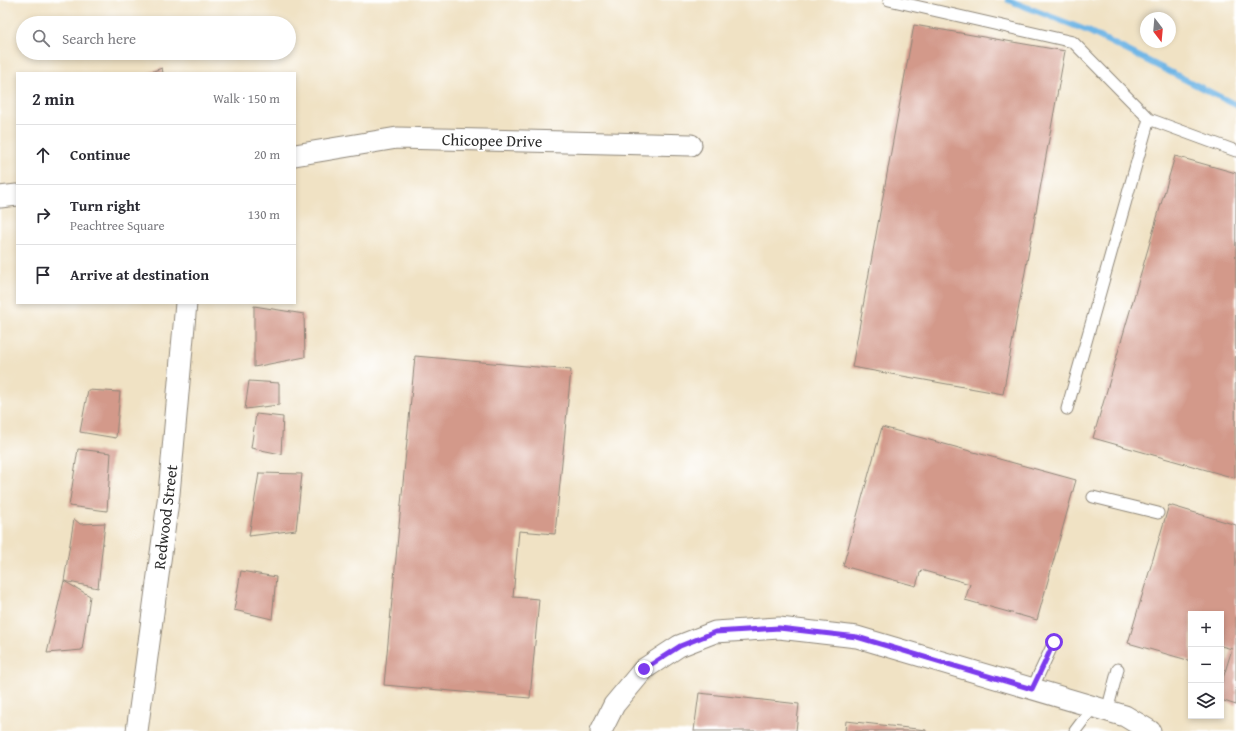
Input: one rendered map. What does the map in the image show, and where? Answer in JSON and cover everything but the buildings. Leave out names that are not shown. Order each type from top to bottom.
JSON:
[{"type":"street","name":"Chicopee Drive","points":[[296,155],[397,138],[691,145]]},
{"type":"street","points":[[0,197],[16,195]]},
{"type":"street","name":"Redwood Street","points":[[137,731],[169,494],[186,304]]},
{"type":"street","points":[[601,731],[614,705],[644,669],[680,646],[715,632],[779,628],[857,637],[1125,716],[1150,731]]},
{"type":"lane","points":[[889,0],[1073,42],[1149,119],[1236,151]]},
{"type":"lane","points":[[1067,409],[1149,119]]},
{"type":"lane","points":[[1093,497],[1158,513]]},
{"type":"lane","points":[[1032,689],[1054,642]]},
{"type":"lane","points":[[1075,731],[1100,709],[1118,669]]},
{"type":"waterway","points":[[1008,0],[1088,31],[1236,105]]},
{"type":"route","points":[[644,669],[680,646],[715,632],[779,628],[857,637],[1032,689],[1054,642]]}]
